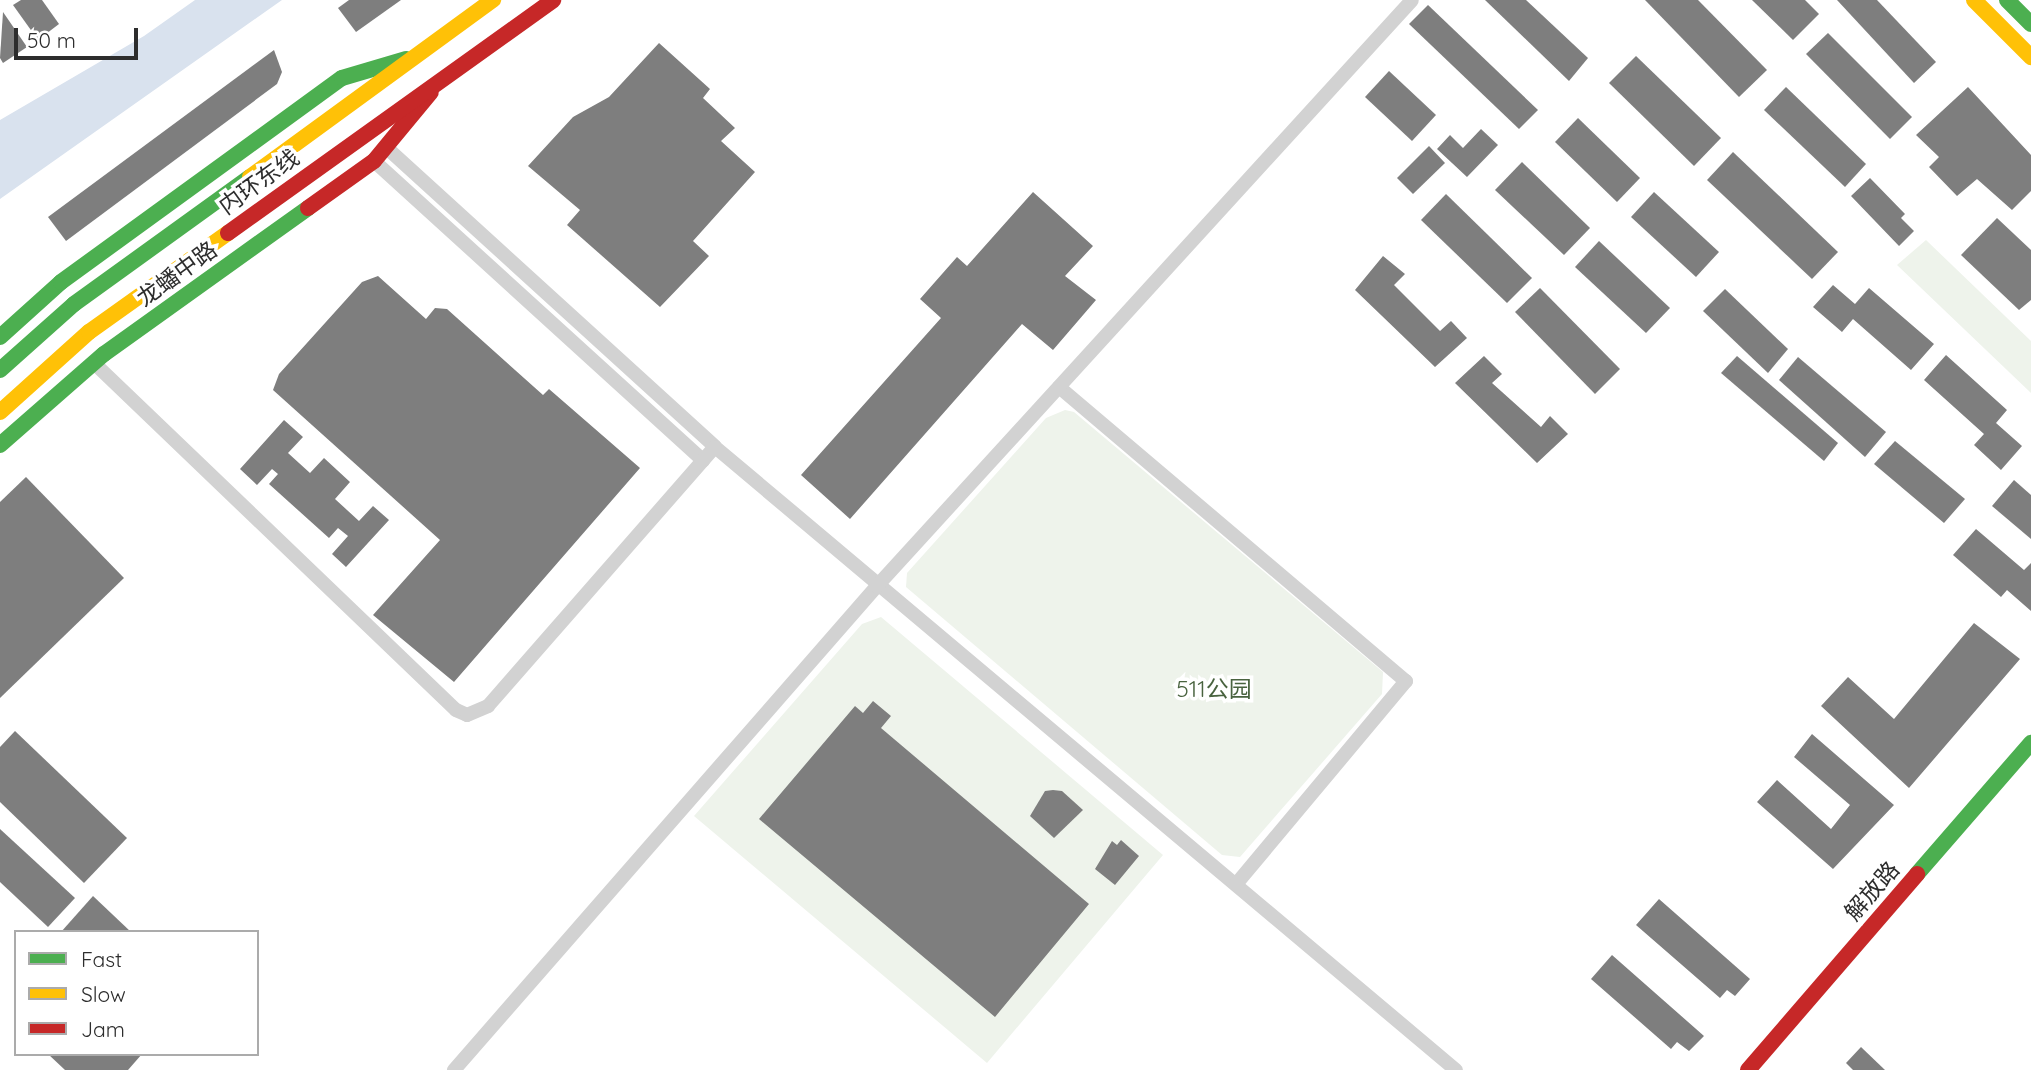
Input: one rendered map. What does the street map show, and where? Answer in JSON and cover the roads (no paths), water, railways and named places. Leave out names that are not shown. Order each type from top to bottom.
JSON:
[{"type":"main road","name":"内环东线","points":[[0,370],[74,304],[423,54],[493,0]]},
{"type":"main road","points":[[1974,0],[2031,57]]},
{"type":"main road","points":[[2007,0],[2031,24]]},
{"type":"main road","name":"内环东线","points":[[0,412],[89,332],[552,1]]},
{"type":"main road","points":[[0,337],[61,282],[342,78],[423,54]]},
{"type":"main road","name":"龙蟠中路","points":[[0,446],[94,363],[373,162],[388,149],[440,80]]},
{"type":"main road","name":"解放路","points":[[1748,1070],[2031,743]]},
{"type":"street","points":[[454,1070],[877,586],[1412,0]]},
{"type":"street","points":[[388,149],[715,447],[877,586],[1456,1070]]},
{"type":"street","points":[[373,162],[703,460]]},
{"type":"street","points":[[94,363],[456,710],[467,715],[488,706],[715,447]]},
{"type":"street","points":[[1059,387],[1406,681],[1236,884]]},
{"type":"park label","name":"511公园","points":[[1214,689]]}]
